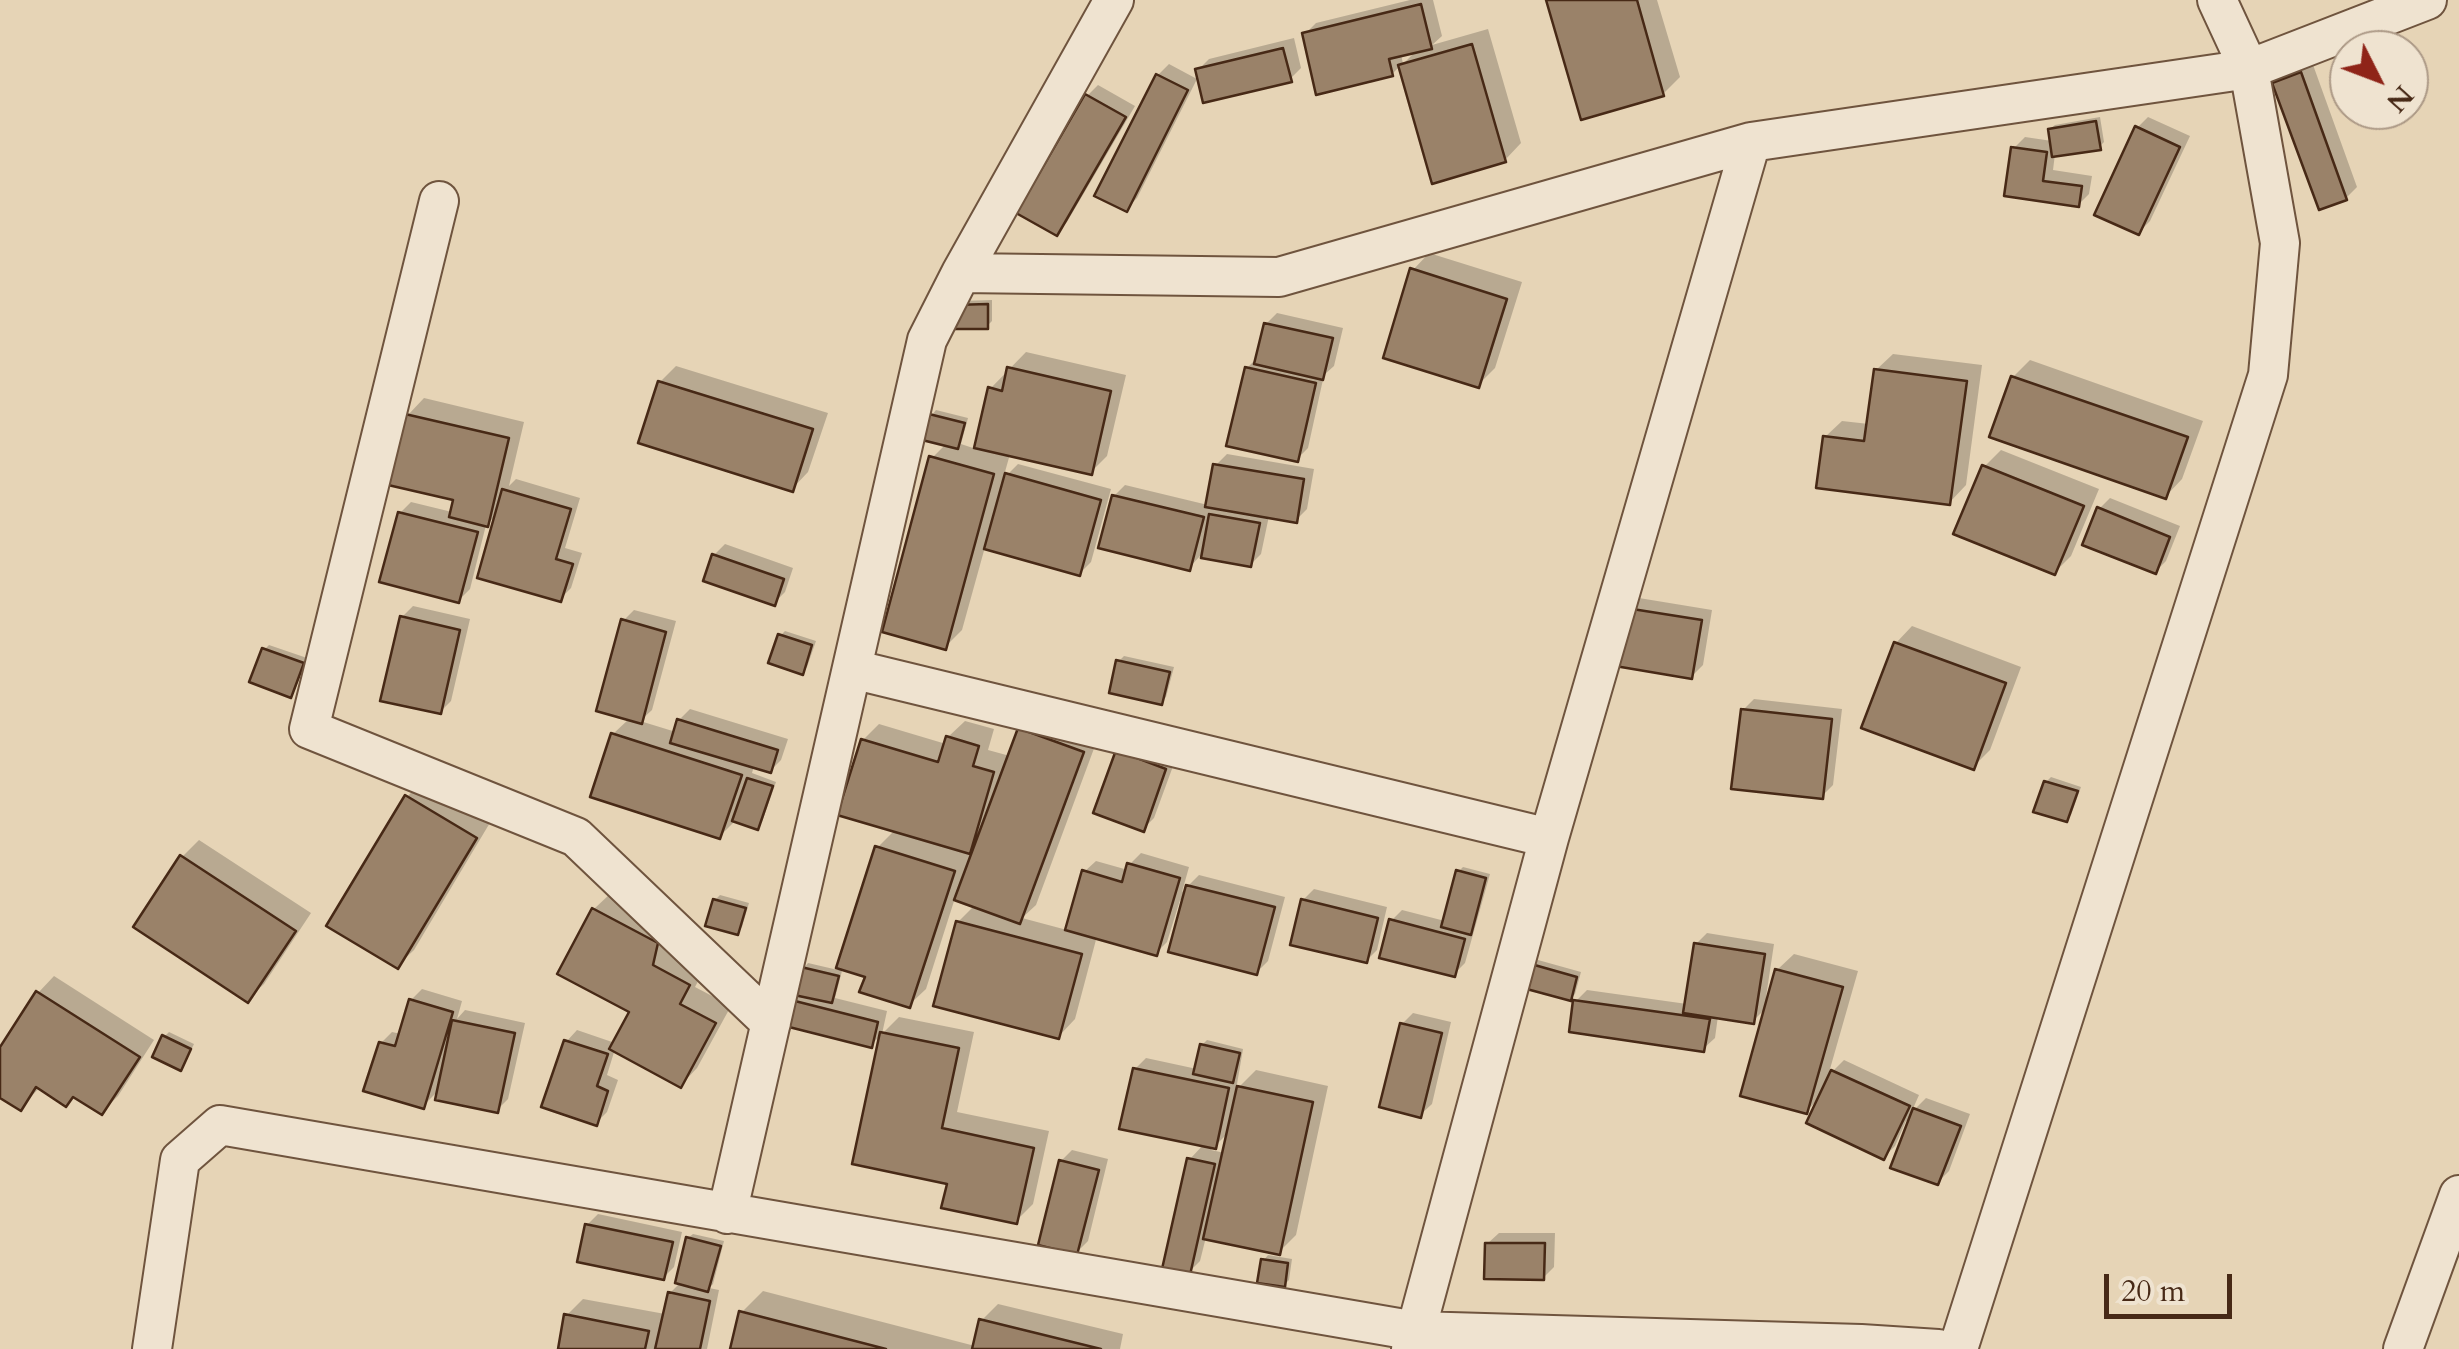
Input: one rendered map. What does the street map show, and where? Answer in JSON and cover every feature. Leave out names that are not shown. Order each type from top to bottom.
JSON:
[{"type":"street","points":[[728,1214],[927,340],[1114,0]]},
{"type":"street","points":[[1958,1349],[2268,375],[2280,243],[2249,69],[2216,0]]},
{"type":"street","points":[[961,273],[1279,277],[1752,142],[2249,69],[2427,0]]},
{"type":"street","points":[[1414,1340],[1549,838],[1752,142]]},
{"type":"street","points":[[440,202],[309,729],[576,838],[771,1023]]},
{"type":"street","points":[[852,669],[1549,838]]},
{"type":"street","points":[[152,1349],[180,1160],[220,1125],[1414,1340],[1938,1349]]},
{"type":"street","points":[[2404,1349],[2459,1195]]},
{"type":"building","points":[[1546,0],[1637,0],[1664,96],[1581,120]]},
{"type":"building","points":[[1421,4],[1432,49],[1389,59],[1393,76],[1316,95],[1302,33]]},
{"type":"building","points":[[1472,44],[1506,162],[1432,184],[1398,65]]},
{"type":"building","points":[[1283,48],[1292,82],[1203,103],[1195,69]]},
{"type":"building","points":[[2301,72],[2347,200],[2319,210],[2272,83]]},
{"type":"building","points":[[1156,74],[1188,90],[1127,212],[1094,196]]},
{"type":"building","points":[[1085,94],[1126,117],[1057,236],[1016,213]]},
{"type":"building","points":[[2096,121],[2101,150],[2052,157],[2048,129]]},
{"type":"building","points":[[2135,126],[2180,147],[2139,235],[2094,215]]},
{"type":"building","points":[[2011,147],[2047,152],[2043,181],[2082,186],[2079,207],[2004,196]]},
{"type":"building","points":[[1410,268],[1507,299],[1479,388],[1383,358]]},
{"type":"building","points":[[988,304],[988,329],[953,329],[953,305]]},
{"type":"building","points":[[1264,323],[1333,338],[1323,380],[1254,364]]},
{"type":"building","points":[[1007,367],[1111,391],[1092,475],[974,448],[988,387],[1002,391]]},
{"type":"building","points":[[1245,367],[1316,383],[1298,462],[1226,446]]},
{"type":"building","points":[[1874,369],[1967,381],[1950,505],[1816,488],[1823,436],[1864,441]]},
{"type":"building","points":[[2011,376],[2188,437],[2166,499],[1989,437]]},
{"type":"building","points":[[658,381],[813,429],[793,492],[638,443]]},
{"type":"building","points":[[405,414],[509,438],[488,527],[449,517],[453,500],[388,485]]},
{"type":"building","points":[[929,414],[965,423],[958,449],[922,440]]},
{"type":"building","points":[[929,456],[994,474],[946,650],[882,632]]},
{"type":"building","points":[[1213,464],[1304,479],[1297,523],[1205,507]]},
{"type":"building","points":[[1982,465],[2084,506],[2055,575],[1953,534]]},
{"type":"building","points":[[1005,473],[1101,500],[1080,576],[984,549]]},
{"type":"building","points":[[502,489],[571,509],[556,559],[573,564],[561,602],[477,578]]},
{"type":"building","points":[[1112,495],[1204,517],[1190,571],[1098,548]]},
{"type":"building","points":[[2097,507],[2170,537],[2156,574],[2082,545]]},
{"type":"building","points":[[398,512],[478,532],[459,603],[379,582]]},
{"type":"building","points":[[1209,514],[1260,523],[1251,567],[1201,558]]},
{"type":"building","points":[[712,554],[784,579],[775,606],[703,581]]},
{"type":"building","points":[[1626,608],[1702,620],[1692,679],[1615,666]]},
{"type":"building","points":[[400,616],[460,630],[441,714],[380,701]]},
{"type":"building","points":[[621,619],[666,632],[642,724],[596,711]]},
{"type":"building","points":[[778,634],[812,645],[803,675],[768,663]]},
{"type":"building","points":[[1894,642],[2006,683],[1974,770],[1861,728]]},
{"type":"building","points":[[262,648],[304,663],[291,698],[249,682]]},
{"type":"building","points":[[1116,660],[1170,672],[1162,705],[1109,693]]},
{"type":"building","points":[[1741,709],[1832,719],[1823,799],[1731,789]]},
{"type":"building","points":[[677,719],[778,750],[771,773],[670,743]]},
{"type":"building","points":[[1018,728],[1084,752],[1020,924],[954,900]]},
{"type":"building","points":[[611,733],[742,775],[720,839],[590,797]]},
{"type":"building","points":[[946,736],[979,746],[973,766],[994,772],[970,854],[837,815],[861,739],[938,762]]},
{"type":"building","points":[[1116,750],[1166,769],[1144,832],[1093,813]]},
{"type":"building","points":[[747,778],[773,786],[758,830],[732,821]]},
{"type":"building","points":[[2044,781],[2078,791],[2067,822],[2033,812]]},
{"type":"building","points":[[405,795],[477,838],[398,969],[326,926]]},
{"type":"building","points":[[875,846],[955,871],[910,1008],[859,992],[865,977],[836,968]]},
{"type":"building","points":[[180,855],[296,931],[248,1003],[133,927]]},
{"type":"building","points":[[1127,863],[1180,878],[1157,956],[1065,930],[1082,870],[1122,882]]},
{"type":"building","points":[[1456,870],[1486,878],[1471,935],[1441,927]]},
{"type":"building","points":[[1186,885],[1275,907],[1257,975],[1168,952]]},
{"type":"building","points":[[713,899],[746,908],[738,935],[705,926]]},
{"type":"building","points":[[1301,899],[1378,918],[1367,963],[1290,945]]},
{"type":"building","points":[[592,908],[658,943],[653,965],[690,985],[680,1004],[716,1023],[681,1088],[609,1049],[629,1012],[557,974]]},
{"type":"building","points":[[1389,919],[1465,939],[1455,977],[1379,958]]},
{"type":"building","points":[[956,921],[1082,954],[1059,1039],[933,1006]]},
{"type":"building","points":[[1694,943],[1765,954],[1754,1024],[1683,1013]]},
{"type":"building","points":[[1531,964],[1577,977],[1571,1001],[1523,988]]},
{"type":"building","points":[[801,967],[839,976],[832,1003],[794,995]]},
{"type":"building","points":[[1775,969],[1843,987],[1807,1114],[1740,1096]]},
{"type":"building","points":[[36,991],[140,1057],[102,1115],[73,1097],[66,1107],[36,1087],[21,1111],[0,1098],[0,1047]]},
{"type":"building","points":[[409,999],[453,1012],[424,1109],[363,1091],[379,1042],[395,1046]]},
{"type":"building","points":[[791,1000],[878,1022],[872,1048],[785,1026]]},
{"type":"building","points":[[1573,1000],[1710,1019],[1704,1052],[1569,1032]]},
{"type":"building","points":[[452,1020],[515,1033],[498,1113],[435,1100]]},
{"type":"building","points":[[1400,1023],[1442,1033],[1421,1118],[1379,1107]]},
{"type":"building","points":[[880,1032],[959,1048],[942,1128],[1034,1148],[1017,1224],[941,1208],[947,1184],[852,1164]]},
{"type":"building","points":[[162,1035],[191,1049],[181,1071],[152,1057]]},
{"type":"building","points":[[564,1040],[608,1054],[597,1086],[608,1091],[597,1126],[541,1107]]},
{"type":"building","points":[[1200,1044],[1240,1053],[1233,1083],[1193,1074]]},
{"type":"building","points":[[1133,1068],[1229,1088],[1216,1149],[1119,1129]]},
{"type":"building","points":[[1831,1070],[1910,1106],[1884,1160],[1806,1123]]},
{"type":"building","points":[[1237,1086],[1313,1102],[1280,1255],[1203,1239]]},
{"type":"building","points":[[1913,1108],[1961,1126],[1938,1185],[1890,1168]]},
{"type":"building","points":[[1187,1158],[1215,1164],[1190,1275],[1162,1269]]},
{"type":"building","points":[[1059,1160],[1099,1170],[1077,1255],[1038,1245]]},
{"type":"building","points":[[585,1224],[673,1242],[664,1280],[577,1262]]},
{"type":"building","points":[[686,1237],[721,1246],[708,1292],[675,1283]]},
{"type":"building","points":[[1485,1243],[1545,1243],[1544,1280],[1484,1279]]},
{"type":"building","points":[[1261,1259],[1288,1263],[1285,1287],[1257,1283]]},
{"type":"building","points":[[668,1292],[710,1301],[700,1349],[655,1349]]},
{"type":"building","points":[[739,1311],[886,1349],[730,1349]]},
{"type":"building","points":[[564,1314],[649,1331],[645,1349],[558,1349]]},
{"type":"building","points":[[979,1319],[1101,1349],[972,1349]]}]
